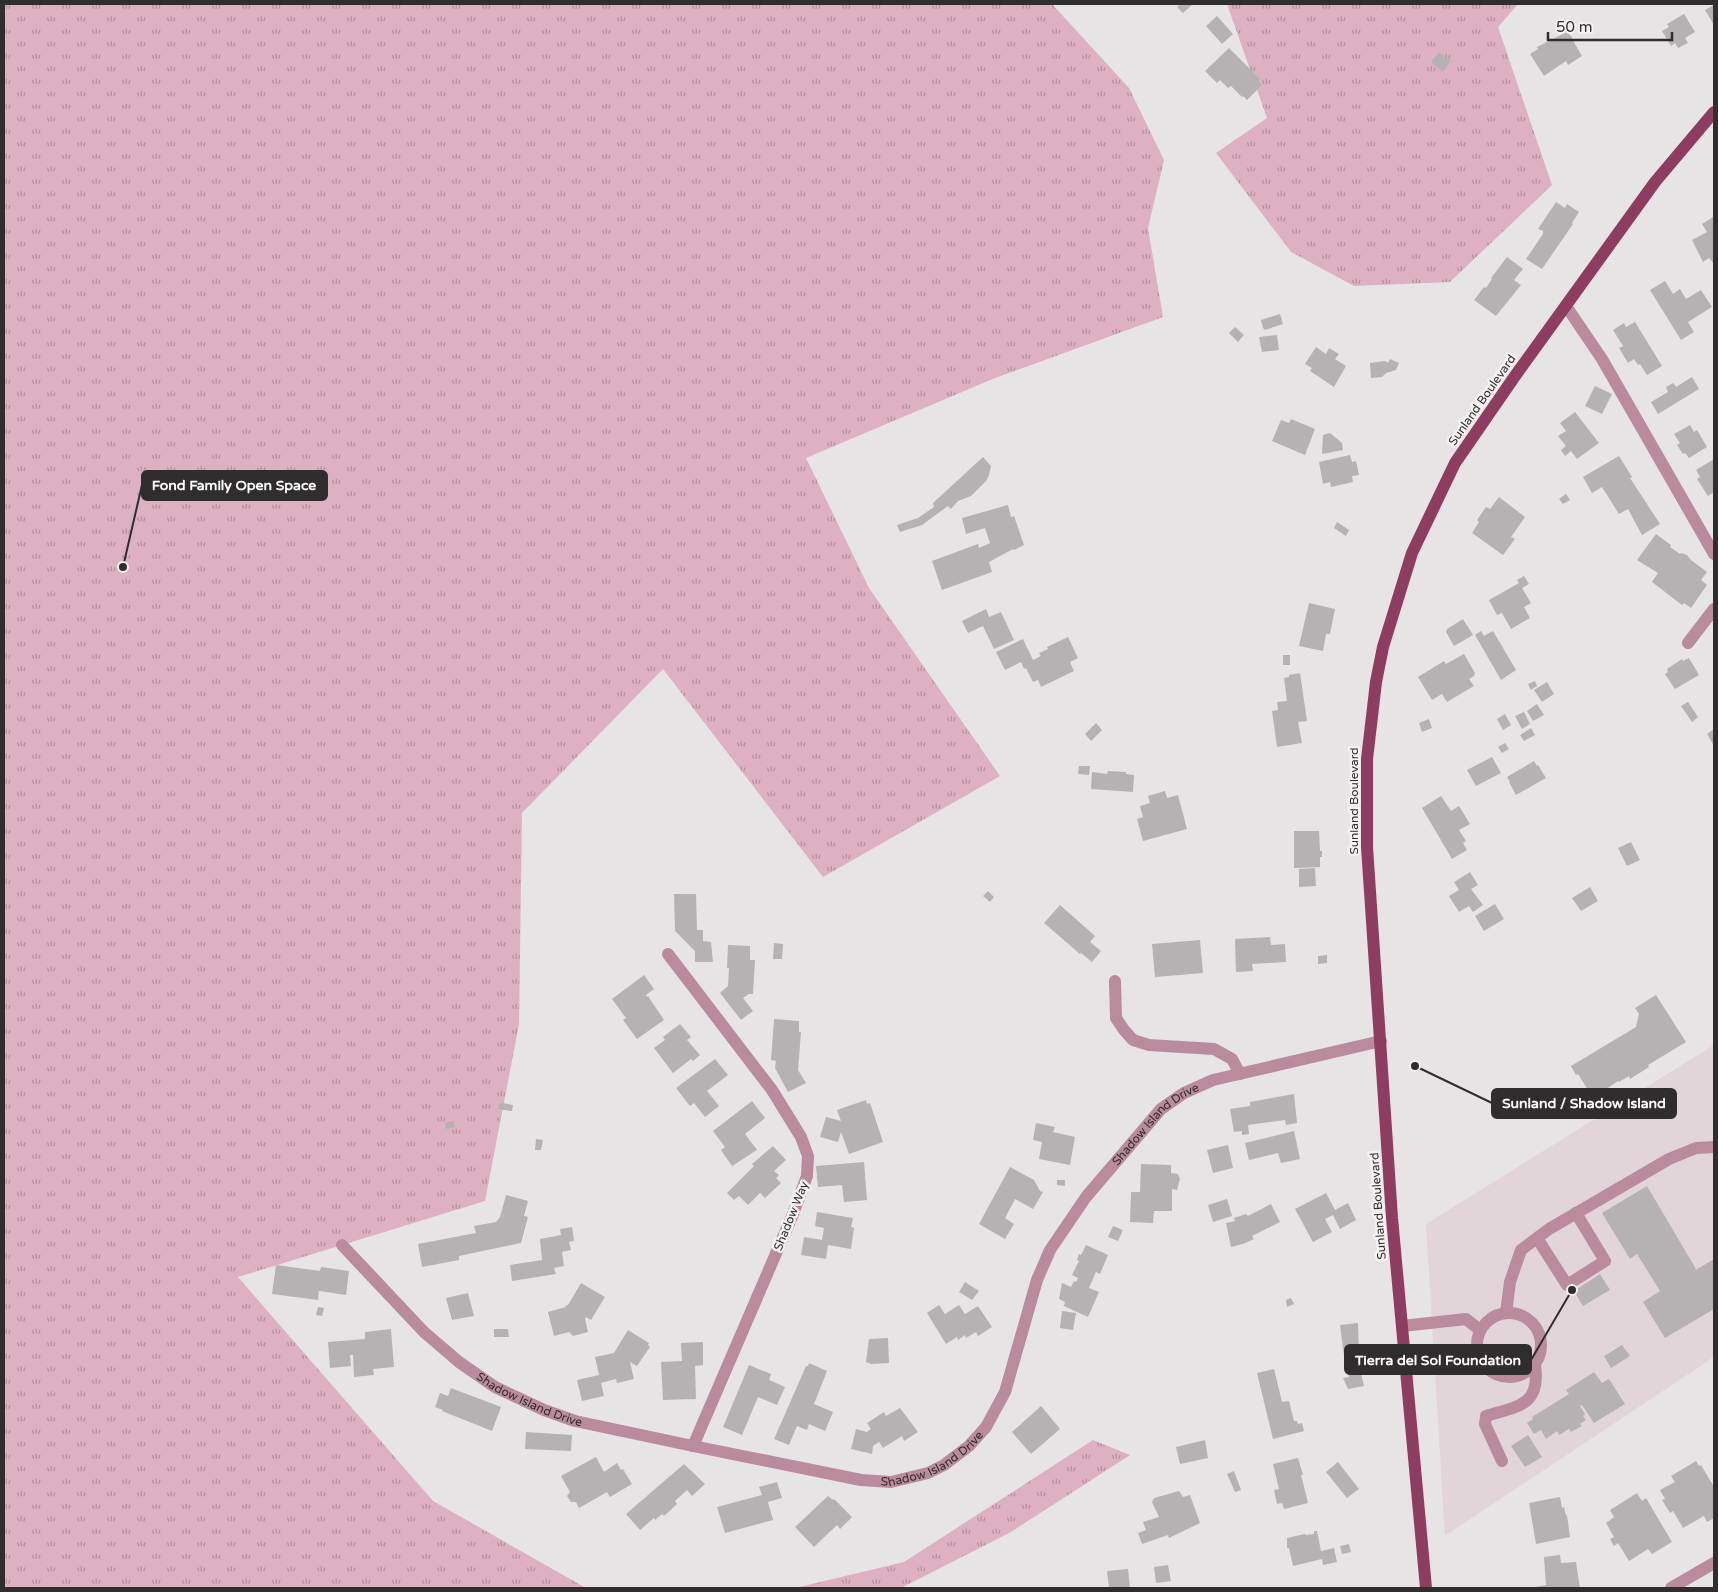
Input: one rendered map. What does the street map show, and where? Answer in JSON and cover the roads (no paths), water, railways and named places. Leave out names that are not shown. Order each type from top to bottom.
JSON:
[{"type":"main road","name":"Sunland Boulevard","points":[[1426,1588],[1392,1218],[1367,847],[1366,796],[1369,731],[1376,682],[1383,647],[1412,553],[1456,463],[1515,376],[1655,182],[1714,112]]},
{"type":"street","points":[[1566,306],[1602,359],[1714,554]]},
{"type":"street","points":[[1688,643],[1714,609]]},
{"type":"street","name":"Shadow Way","points":[[668,954],[772,1090],[801,1137],[808,1156],[808,1176],[793,1214],[692,1446]]},
{"type":"street","points":[[1115,981],[1116,1018],[1133,1040],[1148,1045],[1214,1049],[1232,1059],[1240,1074]]},
{"type":"street","name":"Shadow Island Drive","points":[[342,1246],[424,1332],[459,1362],[495,1387],[544,1410],[575,1421],[692,1446],[861,1480],[891,1482],[928,1473],[944,1465],[969,1446],[986,1427],[1005,1392],[1037,1280],[1050,1250],[1081,1204],[1161,1109],[1184,1093],[1213,1080],[1381,1040]]},
{"type":"street","points":[[1506,1313],[1510,1282],[1521,1250],[1576,1213],[1669,1158],[1696,1148],[1714,1147]]},
{"type":"street","points":[[1537,1238],[1567,1285],[1605,1261],[1576,1213]]},
{"type":"street","points":[[1506,1313],[1526,1318],[1540,1334],[1541,1350],[1535,1365],[1518,1377],[1496,1376],[1484,1366],[1477,1351],[1480,1330],[1486,1322],[1495,1316],[1506,1313]]},
{"type":"street","points":[[1402,1326],[1466,1319],[1480,1330]]},
{"type":"street","points":[[1502,1461],[1485,1424],[1486,1416],[1521,1405],[1533,1395],[1537,1378],[1535,1365]]},
{"type":"street","points":[[1671,1588],[1714,1562]]},
{"type":"place","name":"Fond Family Open Space","points":[[123,567]]},
{"type":"place","name":"Sunland / Shadow Island","points":[[1415,1066]]},
{"type":"place","name":"Tierra del Sol Foundation","points":[[1572,1290]]}]
